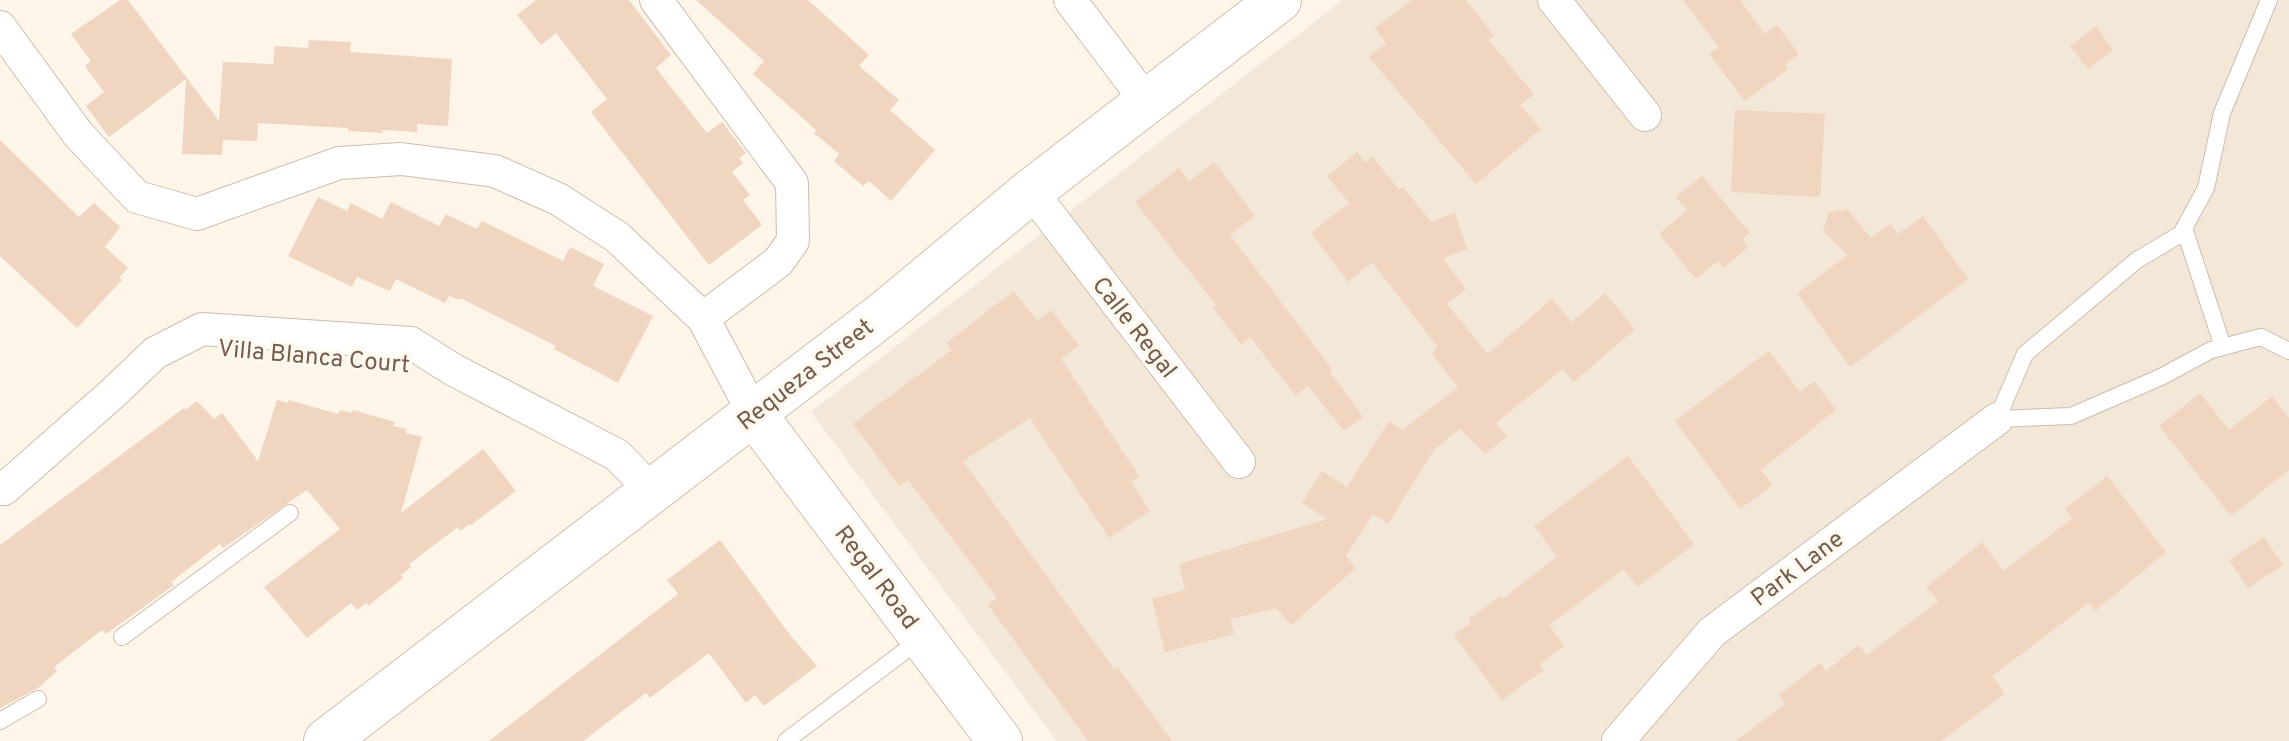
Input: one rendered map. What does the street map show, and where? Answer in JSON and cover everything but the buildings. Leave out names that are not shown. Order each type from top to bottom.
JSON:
[{"type":"street","points":[[656,0],[792,183],[793,241],[778,262],[703,318]]},
{"type":"street","points":[[1070,0],[1147,102]]},
{"type":"street","name":"Requeza Street","points":[[326,741],[887,311],[1031,191],[1279,0]]},
{"type":"street","points":[[1554,0],[1645,115]]},
{"type":"street","points":[[0,27],[78,134],[137,197],[197,214],[339,163],[401,159],[495,171],[558,199],[617,237],[703,318],[754,414]]},
{"type":"street","name":"Calle Regal","points":[[1031,191],[1239,462]]},
{"type":"street","name":"Villa Blanca Court","points":[[0,489],[4,489],[155,353],[202,329],[411,343],[452,369],[617,455],[651,490]]},
{"type":"street","name":"Regal Road","points":[[754,414],[1000,741]]},
{"type":"street","name":"Park Lane","points":[[1618,741],[1712,632],[1997,419]]},
{"type":"lane","points":[[2269,0],[2222,113],[2206,188],[2181,234],[2137,260],[2025,354],[1997,419],[2071,416],[2161,377],[2211,350],[2261,337],[2289,351]]},
{"type":"lane","points":[[2184,228],[2223,347]]},
{"type":"lane","points":[[122,637],[290,513]]},
{"type":"lane","points":[[786,741],[923,637]]},
{"type":"lane","points":[[0,721],[38,699]]},
{"type":"shaded area","points":[[1343,0],[2289,0],[2289,741],[1057,741],[811,412]]}]
